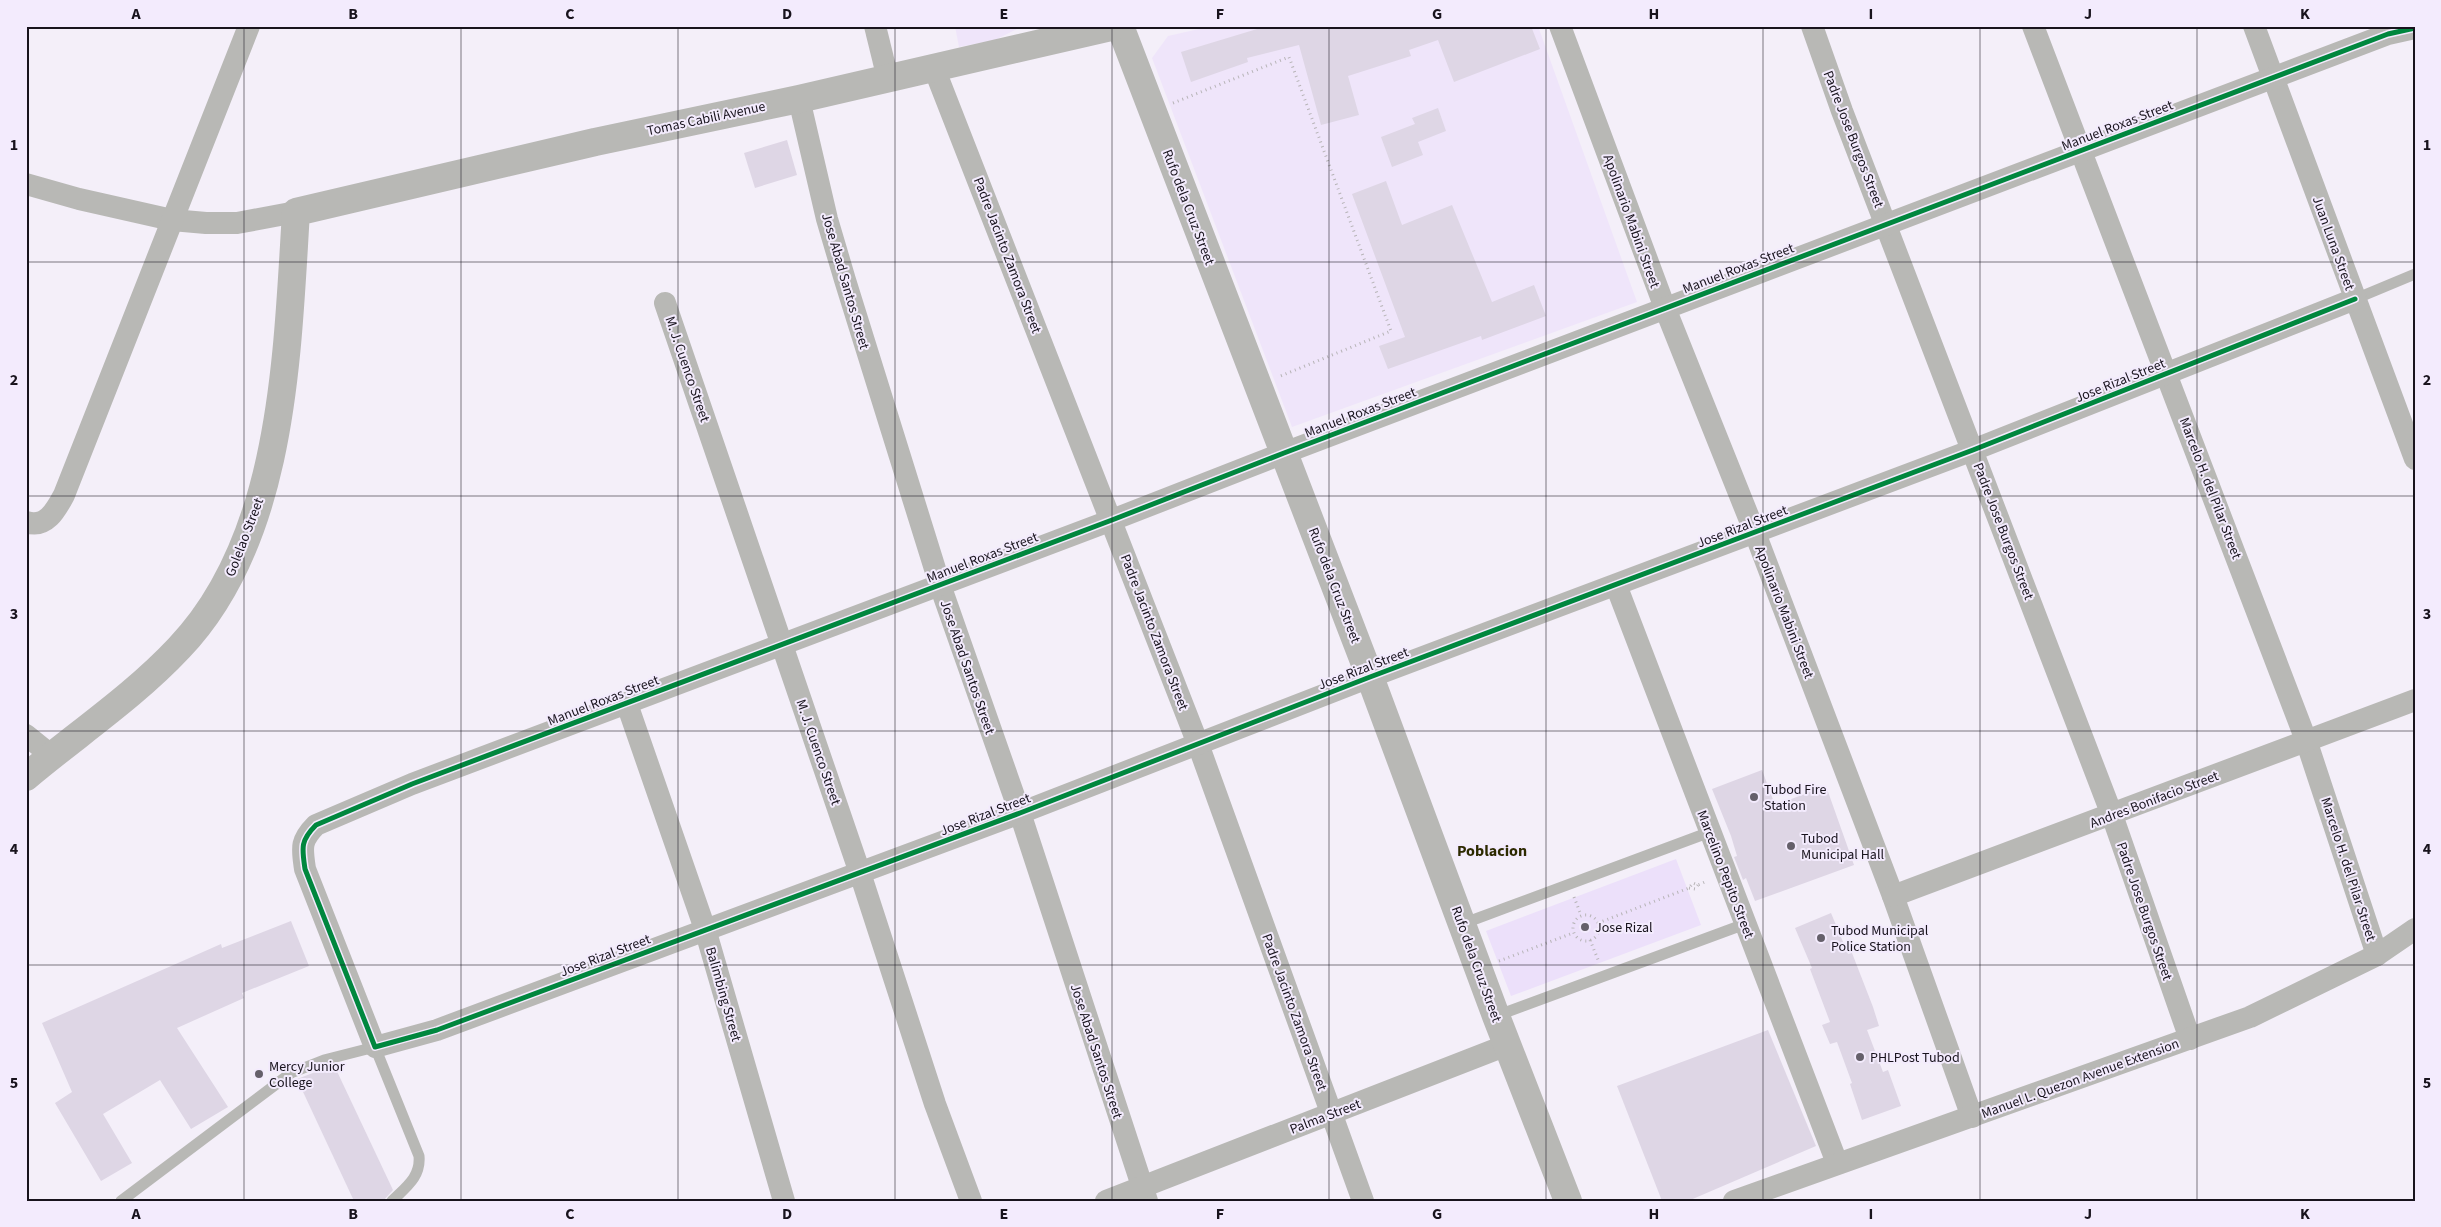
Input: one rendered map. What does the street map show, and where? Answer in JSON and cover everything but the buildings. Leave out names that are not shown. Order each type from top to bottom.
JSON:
[{"type":"street","points":[[26,522],[33,524],[44,521],[54,513],[64,495],[249,26]]},
{"type":"street","points":[[875,26],[888,79]]},
{"type":"street","name":"Tomas Cabili Avenue","points":[[296,212],[596,142],[888,79],[1115,26]]},
{"type":"street","name":"Rufo dela Cruz Street","points":[[1120,26],[1370,677],[1496,1016],[1568,1201]]},
{"type":"street","name":"Apolinario Mabini Street","points":[[1560,26],[1665,308],[1754,533],[1893,896],[1972,1117]]},
{"type":"street","name":"Padre Jose Burgos Street","points":[[1812,26],[1842,112],[1887,224],[2112,815],[2190,1039]]},
{"type":"street","name":"Marcelo H. del Pilar Street","points":[[2033,26],[2168,373],[2306,740],[2377,955]]},
{"type":"street","name":"Juan Luna Street","points":[[2254,26],[2415,459]]},
{"type":"street","name":"Manuel Roxas Street","points":[[374,1046],[305,869],[302,849],[305,836],[316,825],[412,784],[1112,520],[1665,308],[2388,34],[2415,28]]},
{"type":"street","name":"Padre Jacinto Zamora Street","points":[[934,68],[1198,744],[1363,1201]]},
{"type":"street","name":"Jose Abad Santos Street","points":[[799,98],[827,219],[940,585],[1020,813],[1145,1194]]},
{"type":"street","points":[[26,184],[79,199],[172,220],[236,223],[296,212]]},
{"type":"street","name":"Golelao Street","points":[[26,778],[126,700],[180,648],[219,597],[236,563],[257,509],[270,461],[284,363],[296,212]]},
{"type":"street","name":"Jose Rizal Street","points":[[374,1046],[437,1030],[1020,813],[1370,677],[1973,450],[2355,299]]},
{"type":"street","name":"M. J. Cuenco Street","points":[[665,303],[783,644],[936,1104],[971,1201]]},
{"type":"street","name":"Marcelino Pepito Street","points":[[1616,585],[1837,1163]]},
{"type":"street","name":"Andres Bonifacio Street","points":[[1893,896],[2415,700]]},
{"type":"street","name":"Balimbing Street","points":[[627,704],[705,929],[784,1201]]},
{"type":"street","points":[[26,735],[52,756]]},
{"type":"street","name":"Manuel L. Quezon Avenue Extension","points":[[1734,1201],[2250,1017],[2377,955],[2415,929]]},
{"type":"street","name":"Palma Street","points":[[1106,1201],[1145,1194],[1332,1114],[1507,1045]]},
{"type":"lane","points":[[2355,299],[2415,274]]},
{"type":"lane","points":[[1462,924],[1710,832]]},
{"type":"lane","points":[[1496,1016],[1745,924]]},
{"type":"lane","points":[[121,1201],[291,1073],[324,1060],[374,1046],[419,1156],[420,1166],[417,1174],[392,1201]]},
{"type":"path","points":[[1152,111],[1289,58],[1391,331],[1257,385]]},
{"type":"path","points":[[1598,923],[1689,888],[1693,883],[1698,884],[1726,874]]},
{"type":"path","points":[[1580,915],[1590,915],[1598,923],[1598,934],[1590,940],[1579,940],[1573,932],[1574,921],[1580,915]]},
{"type":"path","points":[[1479,969],[1573,932]]},
{"type":"path","points":[[1590,940],[1604,976]]},
{"type":"shaded area","points":[[955,26],[1023,26],[995,40],[959,47]]},
{"type":"shaded area","points":[[1212,26],[1538,26],[1637,302],[1292,427],[1152,58],[1168,36]]},
{"type":"shaded area","points":[[1676,859],[1701,925],[1511,996],[1486,931]]},
{"type":"cycle path","points":[[2355,299],[1973,450],[1370,677],[1020,813],[437,1030],[375,1047],[305,869],[303,845],[307,836],[316,825],[412,784],[1112,520],[2388,34],[2415,28]]},
{"type":"place","name":"Tubod Fire Station","points":[[1754,797]]},
{"type":"place","name":"Tubod Municipal Hall","points":[[1791,846]]},
{"type":"place","name":"Jose Rizal","points":[[1585,927]]},
{"type":"place","name":"Tubod Municipal Police Station","points":[[1821,938]]},
{"type":"place","name":"PHLPost Tubod","points":[[1860,1057]]},
{"type":"place","name":"Mercy Junior College","points":[[259,1074]]},
{"type":"district","name":"Poblacion","points":[[1492,850]]}]
